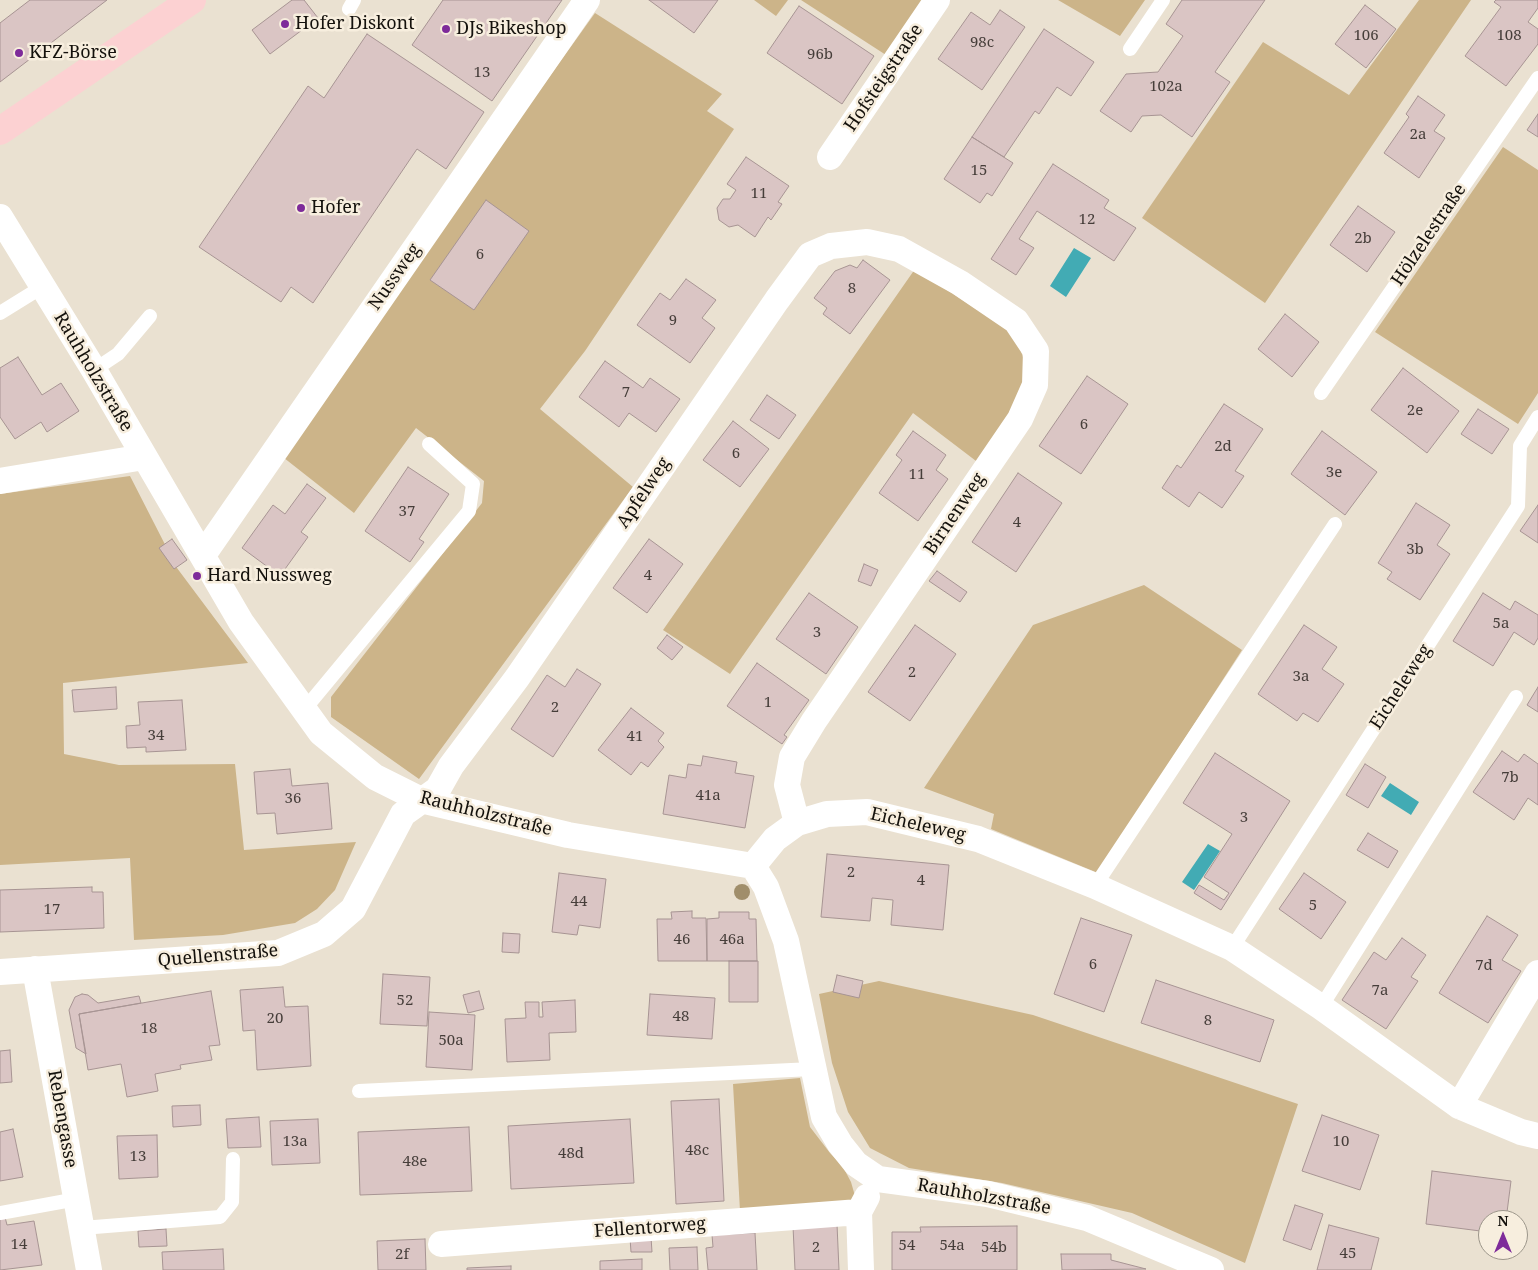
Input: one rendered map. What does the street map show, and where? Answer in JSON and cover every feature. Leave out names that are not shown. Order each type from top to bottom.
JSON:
[{"type":"main road","points":[[0,131],[180,4]]},
{"type":"street","name":"Nussweg","points":[[204,555],[588,0]]},
{"type":"street","name":"Hofsteigstraße","points":[[830,157],[937,0]]},
{"type":"street","name":"Rauhholzstraße","points":[[0,217],[94,370],[204,555],[241,622],[320,733],[374,777],[421,800],[568,835],[753,866],[766,886],[786,941],[824,1118],[840,1144],[856,1164],[878,1180],[988,1194],[1087,1218],[1200,1268]]},
{"type":"street","name":"Apfelweg","points":[[421,800],[438,789],[450,766],[518,678],[777,300],[810,255],[831,246],[867,242],[899,249]]},
{"type":"street","name":"Birnenweg","points":[[797,823],[787,785],[792,757],[814,720],[1020,418],[1035,385],[1036,351],[1016,321],[960,282],[899,249]]},
{"type":"street","points":[[0,481],[104,466],[144,457]]},
{"type":"street","name":"Quellenstraße","points":[[0,972],[278,953],[324,934],[352,909],[403,814],[421,800]]},
{"type":"street","name":"Eicheleweg","points":[[753,866],[775,839],[797,823],[827,814],[867,812],[978,839],[1095,886],[1232,948],[1321,1007],[1458,1106],[1521,1132],[1538,1136]]},
{"type":"street","name":"Rebengasse","points":[[35,969],[89,1270]]},
{"type":"street","points":[[1458,1106],[1538,973]]},
{"type":"street","points":[[861,1270],[859,1212],[878,1180]]},
{"type":"street","name":"Fellentorweg","points":[[442,1244],[859,1212]]},
{"type":"lane","points":[[1130,49],[1163,0]]},
{"type":"lane","name":"Hölzelestraße","points":[[1321,393],[1538,78]]},
{"type":"lane","points":[[0,313],[42,287]]},
{"type":"lane","points":[[94,370],[118,354],[150,316]]},
{"type":"lane","name":"Eicheleweg","points":[[1232,948],[1518,506],[1520,446],[1538,417]]},
{"type":"lane","points":[[304,710],[469,511],[474,484],[428,444]]},
{"type":"lane","points":[[1095,886],[1335,524]]},
{"type":"lane","points":[[1321,1007],[1516,697]]},
{"type":"lane","points":[[359,1091],[812,1069]]},
{"type":"lane","points":[[82,1228],[220,1217],[232,1202],[233,1159]]},
{"type":"lane","points":[[0,1213],[77,1199]]},
{"type":"shaded area","points":[[754,0],[788,0],[776,16]]},
{"type":"shaded area","points":[[801,0],[924,0],[886,55]]},
{"type":"shaded area","points":[[1058,0],[1145,0],[1120,36]]},
{"type":"shaded area","points":[[1419,0],[1471,0],[1265,303],[1142,218],[1263,42],[1349,95]]},
{"type":"shaded area","points":[[595,13],[722,94],[707,111],[734,129],[585,351],[540,409],[633,487],[419,779],[331,717],[331,697],[482,503],[484,481],[416,428],[354,513],[279,454]]},
{"type":"shaded area","points":[[1503,147],[1538,170],[1538,393],[1518,424],[1375,332]]},
{"type":"shaded area","points":[[915,269],[1016,335],[1026,367],[1022,399],[980,464],[913,413],[730,674],[663,630]]},
{"type":"shaded area","points":[[130,476],[177,568],[248,663],[63,683],[64,754],[119,765],[235,764],[244,850],[356,842],[335,890],[317,909],[295,923],[223,935],[134,940],[130,858],[0,865],[0,494]]},
{"type":"shaded area","points":[[1144,585],[1242,650],[1098,873],[991,829],[994,814],[924,788],[1033,625]]},
{"type":"shaded area","points":[[879,981],[1033,1015],[1298,1104],[1245,1263],[1132,1213],[1002,1183],[909,1168],[870,1148],[848,1112],[832,1063],[819,994]]},
{"type":"shaded area","points":[[800,1078],[810,1127],[843,1167],[851,1182],[855,1196],[848,1204],[740,1211],[733,1084]]},
{"type":"water","points":[[1074,248],[1091,258],[1066,297],[1050,286]]},
{"type":"water","points":[[1390,783],[1419,802],[1411,815],[1381,796]]},
{"type":"water","points":[[1208,844],[1220,851],[1194,890],[1182,882]]},
{"type":"building","name":"KFZ-Börse","points":[[30,0],[107,0],[0,82],[0,23]]},
{"type":"building","name":"Hofer Diskont","points":[[292,0],[304,0],[318,18],[270,54],[252,30]]},
{"type":"building","points":[[443,0],[562,0],[492,101],[412,45]]},
{"type":"building","points":[[649,0],[718,0],[694,33]]},
{"type":"building","points":[[1182,0],[1265,0],[1215,72],[1230,82],[1192,137],[1161,115],[1142,116],[1131,132],[1100,111],[1126,74],[1158,72],[1183,36],[1166,24]]},
{"type":"building","points":[[1496,0],[1538,0],[1538,8],[1528,22],[1538,29],[1538,44],[1506,86],[1465,56],[1501,7],[1494,2]]},
{"type":"building","points":[[1365,5],[1396,29],[1366,68],[1335,44]]},
{"type":"building","points":[[799,6],[874,56],[842,104],[767,53]]},
{"type":"building","points":[[1000,10],[1025,27],[982,90],[938,59],[971,12],[990,25]]},
{"type":"building","points":[[1044,29],[1094,62],[1071,96],[1057,87],[1039,114],[1035,111],[1004,157],[972,137]]},
{"type":"building","name":"Hofer","points":[[367,34],[484,112],[446,169],[417,149],[313,303],[291,287],[281,302],[199,247],[308,86],[324,98]]},
{"type":"building","points":[[1418,96],[1445,115],[1434,131],[1445,138],[1419,178],[1384,153],[1409,117],[1406,114]]},
{"type":"building","points":[[1538,114],[1538,137],[1527,130]]},
{"type":"building","points":[[972,137],[1013,163],[992,196],[987,193],[980,203],[944,179]]},
{"type":"building","points":[[746,157],[789,186],[778,202],[782,204],[771,220],[768,217],[755,237],[738,225],[729,227],[719,220],[717,208],[723,199],[730,199],[736,190],[727,184]]},
{"type":"building","points":[[1053,164],[1109,200],[1104,208],[1136,228],[1114,261],[1037,211],[1019,239],[1034,248],[1016,275],[991,259]]},
{"type":"building","points":[[486,200],[529,231],[474,310],[430,280]]},
{"type":"building","points":[[1358,206],[1395,232],[1367,272],[1330,245]]},
{"type":"building","points":[[863,260],[890,280],[850,334],[823,314],[827,308],[814,298],[835,271],[850,265],[857,268]]},
{"type":"building","points":[[686,279],[716,300],[702,318],[715,328],[690,363],[637,325],[660,293],[670,300]]},
{"type":"building","points":[[1285,314],[1319,342],[1292,377],[1258,349]]},
{"type":"building","points":[[18,357],[42,395],[61,383],[79,411],[47,432],[41,422],[15,439],[0,417],[0,368]]},
{"type":"building","points":[[605,361],[643,388],[650,378],[680,399],[656,432],[629,413],[619,427],[579,397]]},
{"type":"building","points":[[1403,368],[1459,411],[1427,453],[1371,410]]},
{"type":"building","points":[[1087,376],[1128,404],[1081,474],[1039,446]]},
{"type":"building","points":[[767,395],[796,415],[779,439],[750,420]]},
{"type":"building","points":[[1224,404],[1263,429],[1235,471],[1244,476],[1222,508],[1199,492],[1189,507],[1162,488],[1177,465],[1181,468]]},
{"type":"building","points":[[1478,409],[1509,429],[1492,454],[1461,434]]},
{"type":"building","points":[[733,421],[769,449],[740,487],[703,460]]},
{"type":"building","points":[[913,431],[946,455],[936,470],[948,479],[918,521],[879,493],[902,460],[896,455]]},
{"type":"building","points":[[1322,431],[1377,472],[1345,515],[1291,474]]},
{"type":"building","points":[[408,467],[449,494],[419,539],[424,542],[410,562],[365,531]]},
{"type":"building","points":[[1018,473],[1062,503],[1016,572],[972,542]]},
{"type":"building","points":[[307,484],[326,498],[301,532],[308,537],[280,576],[242,548],[273,505],[285,514]]},
{"type":"building","points":[[1416,503],[1450,525],[1437,545],[1450,554],[1420,600],[1387,579],[1392,572],[1378,563]]},
{"type":"building","points":[[1538,505],[1538,543],[1520,531]]},
{"type":"building","points":[[172,539],[187,560],[174,569],[159,548]]},
{"type":"building","points":[[649,539],[683,564],[647,613],[613,588]]},
{"type":"building","points":[[864,564],[878,570],[871,586],[858,581]]},
{"type":"building","points":[[937,571],[967,592],[960,602],[929,581]]},
{"type":"building","points":[[809,593],[858,627],[826,674],[776,639]]},
{"type":"building","points":[[1483,593],[1510,610],[1515,601],[1538,615],[1538,638],[1534,645],[1514,632],[1493,666],[1453,641]]},
{"type":"building","points":[[915,625],[956,654],[910,721],[868,692]]},
{"type":"building","points":[[1304,625],[1337,647],[1322,669],[1344,684],[1318,722],[1303,713],[1297,721],[1258,694]]},
{"type":"building","points":[[667,635],[683,647],[672,660],[657,648]]},
{"type":"building","points":[[757,663],[809,700],[784,735],[787,737],[782,744],[727,706]]},
{"type":"building","points":[[577,669],[601,684],[553,757],[511,729],[547,675],[565,687]]},
{"type":"building","points":[[116,687],[117,709],[74,712],[72,690]]},
{"type":"building","points":[[1538,687],[1538,712],[1527,705]]},
{"type":"building","points":[[182,700],[186,750],[146,752],[146,747],[127,748],[126,726],[140,725],[138,702]]},
{"type":"building","points":[[631,708],[664,733],[658,741],[664,747],[648,767],[641,762],[631,775],[598,750]]},
{"type":"building","points":[[1502,751],[1518,762],[1524,754],[1538,764],[1538,805],[1528,798],[1514,820],[1473,792]]},
{"type":"building","points":[[1215,753],[1290,801],[1221,910],[1194,893],[1199,885],[1224,900],[1229,893],[1204,877],[1232,834],[1183,803]]},
{"type":"building","points":[[703,756],[737,762],[735,773],[754,776],[745,828],[663,814],[669,775],[686,778],[688,764],[701,766]]},
{"type":"building","points":[[1365,764],[1386,777],[1368,808],[1346,795]]},
{"type":"building","points":[[290,769],[292,786],[328,783],[332,829],[277,834],[275,813],[257,814],[254,772]]},
{"type":"building","points":[[1368,833],[1398,851],[1388,868],[1357,850]]},
{"type":"building","points":[[827,854],[949,865],[943,930],[891,925],[893,900],[872,898],[870,921],[821,917]]},
{"type":"building","points":[[559,873],[606,879],[600,928],[579,925],[577,935],[552,932]]},
{"type":"building","points":[[1304,873],[1346,902],[1321,939],[1279,909]]},
{"type":"building","points":[[92,887],[92,892],[103,892],[104,928],[0,932],[0,890]]},
{"type":"building","points":[[692,911],[692,918],[706,918],[707,961],[658,961],[657,919],[672,919],[671,912]]},
{"type":"building","points":[[719,912],[749,912],[749,919],[756,919],[757,961],[707,961],[707,919],[719,918]]},
{"type":"building","points":[[1487,916],[1518,935],[1502,960],[1521,971],[1488,1023],[1439,993]]},
{"type":"building","points":[[1081,918],[1132,935],[1104,1012],[1054,994]]},
{"type":"building","points":[[503,933],[520,934],[519,953],[502,952]]},
{"type":"building","points":[[1402,938],[1426,955],[1411,977],[1418,981],[1386,1029],[1342,1000],[1374,952],[1386,960]]},
{"type":"building","points":[[729,961],[758,961],[758,1002],[729,1002]]},
{"type":"building","points":[[383,974],[430,977],[427,1026],[380,1024]]},
{"type":"building","points":[[837,975],[863,981],[859,998],[833,992]]},
{"type":"building","points":[[1156,980],[1274,1020],[1260,1062],[1141,1023]]},
{"type":"building","points":[[283,987],[285,1007],[308,1006],[311,1066],[257,1070],[255,1030],[243,1031],[240,990]]},
{"type":"building","points":[[211,991],[220,1045],[209,1046],[212,1060],[180,1065],[181,1069],[155,1074],[158,1091],[127,1097],[121,1064],[88,1070],[79,1014]]},
{"type":"building","points":[[479,991],[484,1009],[468,1013],[463,995]]},
{"type":"building","points":[[82,994],[88,995],[98,1003],[139,996],[141,1003],[79,1014],[86,1054],[76,1048],[69,1010],[75,997]]},
{"type":"building","points":[[650,994],[715,998],[712,1039],[647,1035]]},
{"type":"building","points":[[575,1000],[576,1032],[549,1033],[550,1060],[507,1062],[505,1019],[526,1018],[525,1002],[539,1002],[539,1017],[543,1017],[542,1002]]},
{"type":"building","points":[[429,1012],[475,1015],[472,1070],[426,1067]]},
{"type":"building","points":[[10,1050],[12,1082],[0,1083],[0,1051]]},
{"type":"building","points":[[719,1099],[724,1201],[676,1204],[671,1101]]},
{"type":"building","points":[[200,1105],[201,1125],[173,1127],[172,1106]]},
{"type":"building","points":[[1322,1115],[1379,1135],[1360,1190],[1302,1171]]},
{"type":"building","points":[[259,1117],[261,1147],[228,1148],[226,1119]]},
{"type":"building","points":[[318,1119],[320,1163],[272,1165],[270,1121]]},
{"type":"building","points":[[630,1119],[634,1183],[511,1189],[508,1126]]},
{"type":"building","points":[[469,1127],[472,1191],[360,1195],[358,1132]]},
{"type":"building","points":[[13,1129],[23,1177],[0,1181],[0,1132]]},
{"type":"building","points":[[157,1135],[158,1177],[119,1179],[117,1136]]},
{"type":"building","points":[[1432,1171],[1511,1181],[1507,1210],[1478,1210],[1478,1231],[1426,1224]]},
{"type":"building","points":[[1295,1205],[1323,1214],[1311,1250],[1283,1240]]},
{"type":"building","points":[[5,1217],[7,1225],[34,1221],[42,1265],[0,1270],[0,1218]]},
{"type":"building","points":[[837,1224],[839,1270],[795,1270],[793,1226]]},
{"type":"building","points":[[1329,1225],[1379,1238],[1371,1270],[1317,1270]]},
{"type":"building","points":[[1017,1226],[1017,1270],[892,1270],[892,1232],[921,1232],[920,1227]]},
{"type":"building","points":[[166,1229],[167,1246],[139,1247],[138,1231]]},
{"type":"building","points":[[755,1233],[757,1270],[708,1270],[706,1248],[713,1247],[712,1235]]},
{"type":"building","points":[[651,1237],[652,1252],[631,1252],[630,1238]]},
{"type":"building","points":[[425,1239],[426,1270],[378,1270],[377,1241]]},
{"type":"building","points":[[697,1247],[698,1270],[670,1270],[669,1248]]},
{"type":"building","points":[[223,1249],[224,1270],[163,1270],[162,1252]]},
{"type":"building","points":[[1061,1254],[1111,1254],[1111,1260],[1146,1269],[1062,1270]]},
{"type":"building","points":[[642,1259],[642,1270],[600,1270],[600,1261]]},
{"type":"building","points":[[511,1266],[511,1270],[467,1270],[467,1268]]},
{"type":"place","name":"Hofer Diskont","points":[[285,24]]},
{"type":"place","name":"DJs Bikeshop","points":[[446,29]]},
{"type":"place","name":"KFZ-Börse","points":[[19,53]]},
{"type":"place","name":"Hofer","points":[[301,208]]},
{"type":"place","name":"Hard Nussweg","points":[[197,576]]}]
